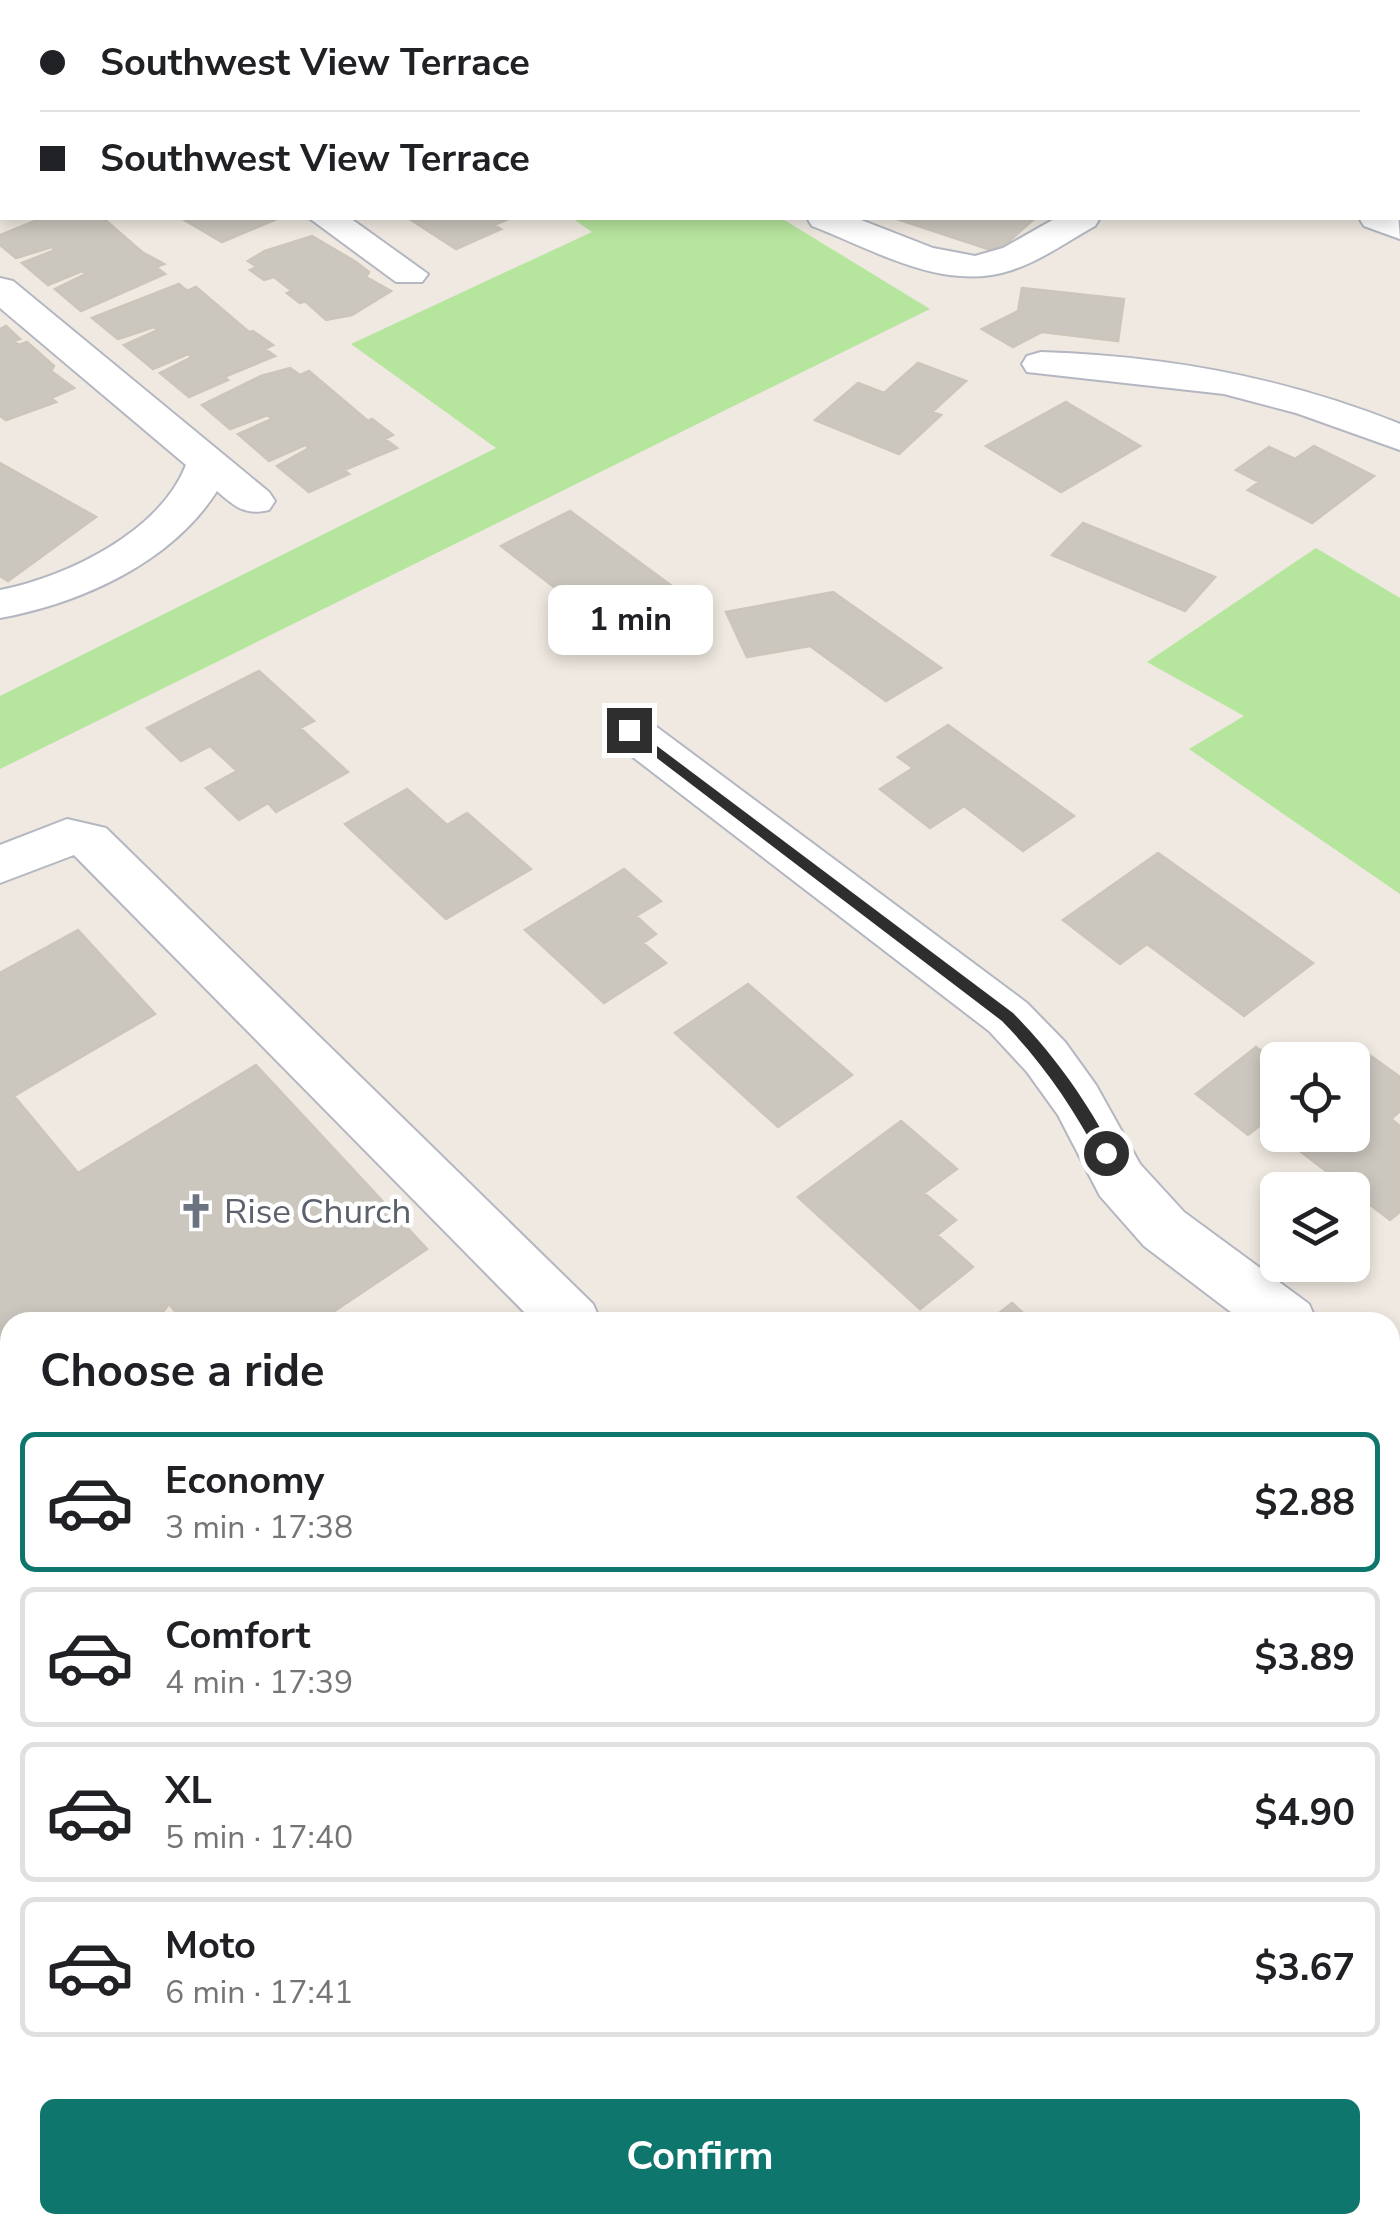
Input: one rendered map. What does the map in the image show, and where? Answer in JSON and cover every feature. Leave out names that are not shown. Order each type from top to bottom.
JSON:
[{"type":"street","points":[[330,220],[409,274]]},
{"type":"street","points":[[830,220],[951,264],[976,267],[1013,254],[1078,220]]},
{"type":"street","points":[[0,289],[254,501]]},
{"type":"street","points":[[1041,364],[1114,365],[1238,381],[1400,438]]},
{"type":"street","points":[[0,604],[37,599],[82,580],[182,506],[193,495],[208,462]]},
{"type":"street","points":[[629,730],[1008,1017],[1056,1071],[1120,1180],[1164,1229],[1275,1312]]},
{"type":"street","points":[[0,865],[67,836],[89,840],[562,1312]]},
{"type":"green space","points":[[575,220],[784,220],[930,309],[0,769],[0,696],[496,448],[351,344],[592,232]]},
{"type":"green space","points":[[1316,548],[1400,598],[1400,894],[1189,749],[1244,716],[1147,662]]},
{"type":"building","points":[[37,220],[105,220],[142,252],[164,264],[156,267],[165,274],[81,311],[55,289],[86,274],[82,271],[48,285],[22,263],[55,250],[52,247],[16,258],[0,245],[0,235]]},
{"type":"building","points":[[184,220],[274,220],[222,242]]},
{"type":"building","points":[[411,220],[506,220],[494,225],[501,229],[456,249]]},
{"type":"building","points":[[900,220],[1033,220],[997,252]]},
{"type":"building","points":[[312,236],[356,262],[369,272],[366,277],[391,291],[352,315],[326,320],[305,301],[300,303],[287,293],[292,291],[274,277],[264,280],[250,270],[257,267],[248,261],[265,251]]},
{"type":"building","points":[[179,284],[187,291],[196,287],[249,332],[273,345],[265,349],[275,356],[189,397],[160,373],[192,357],[188,354],[153,369],[124,345],[158,330],[154,327],[118,339],[92,318]]},
{"type":"building","points":[[1022,288],[1124,299],[1118,341],[1042,332],[1013,347],[982,329],[1018,311]]},
{"type":"building","points":[[6,326],[20,339],[14,341],[19,345],[27,342],[54,366],[51,371],[74,388],[51,398],[56,402],[6,420],[0,416],[0,329]]},
{"type":"building","points":[[918,363],[966,381],[932,412],[941,415],[899,454],[815,420],[858,383],[884,393]]},
{"type":"building","points":[[290,368],[300,375],[309,371],[368,421],[372,419],[393,435],[385,439],[397,448],[344,470],[349,474],[309,492],[277,466],[309,448],[305,445],[269,461],[238,434],[272,419],[268,415],[230,429],[202,405],[261,376]]},
{"type":"building","points":[[1066,402],[1140,446],[1061,492],[986,446]]},
{"type":"building","points":[[1314,446],[1374,476],[1312,523],[1248,490],[1259,482],[1236,470],[1269,447],[1295,459]]},
{"type":"building","points":[[0,463],[96,517],[8,581],[0,576]]},
{"type":"building","points":[[570,511],[691,600],[621,639],[501,546]]},
{"type":"building","points":[[1083,523],[1215,577],[1185,611],[1052,555]]},
{"type":"building","points":[[833,592],[941,668],[886,701],[810,646],[747,657],[726,612]]},
{"type":"building","points":[[259,671],[314,721],[300,728],[348,772],[276,812],[268,803],[239,820],[206,788],[237,771],[210,746],[181,761],[147,728]]},
{"type":"building","points":[[948,725],[1074,816],[1023,851],[964,806],[930,828],[880,789],[913,768],[898,757]]},
{"type":"building","points":[[407,789],[447,825],[467,813],[531,869],[446,919],[345,824]]},
{"type":"building","points":[[1158,853],[1313,963],[1244,1016],[1147,944],[1120,964],[1063,920]]},
{"type":"building","points":[[624,869],[661,901],[636,916],[656,934],[643,943],[666,963],[604,1003],[525,930]]},
{"type":"building","name":"Rise Church","points":[[78,930],[155,1014],[14,1096],[78,1173],[256,1065],[427,1249],[333,1312],[176,1312],[169,1304],[163,1312],[0,1312],[0,973]]},
{"type":"building","points":[[748,984],[852,1075],[778,1127],[675,1033]]},
{"type":"building","points":[[1256,1047],[1260,1050],[1260,1125],[1248,1135],[1196,1094]]},
{"type":"building","points":[[1370,1055],[1400,1077],[1400,1111],[1391,1119],[1400,1126],[1400,1212],[1390,1220],[1370,1205],[1370,1172],[1327,1172],[1301,1152],[1370,1152]]},
{"type":"building","points":[[901,1121],[957,1169],[924,1193],[956,1220],[937,1235],[973,1267],[920,1309],[798,1197]]},
{"type":"building","points":[[1012,1303],[1022,1312],[1001,1312]]},
{"type":"place","name":"Rise Church","points":[[196,1211]]},
{"type":"route","points":[[629,730],[1008,1017],[1046,1057],[1077,1100],[1106,1153]]}]
